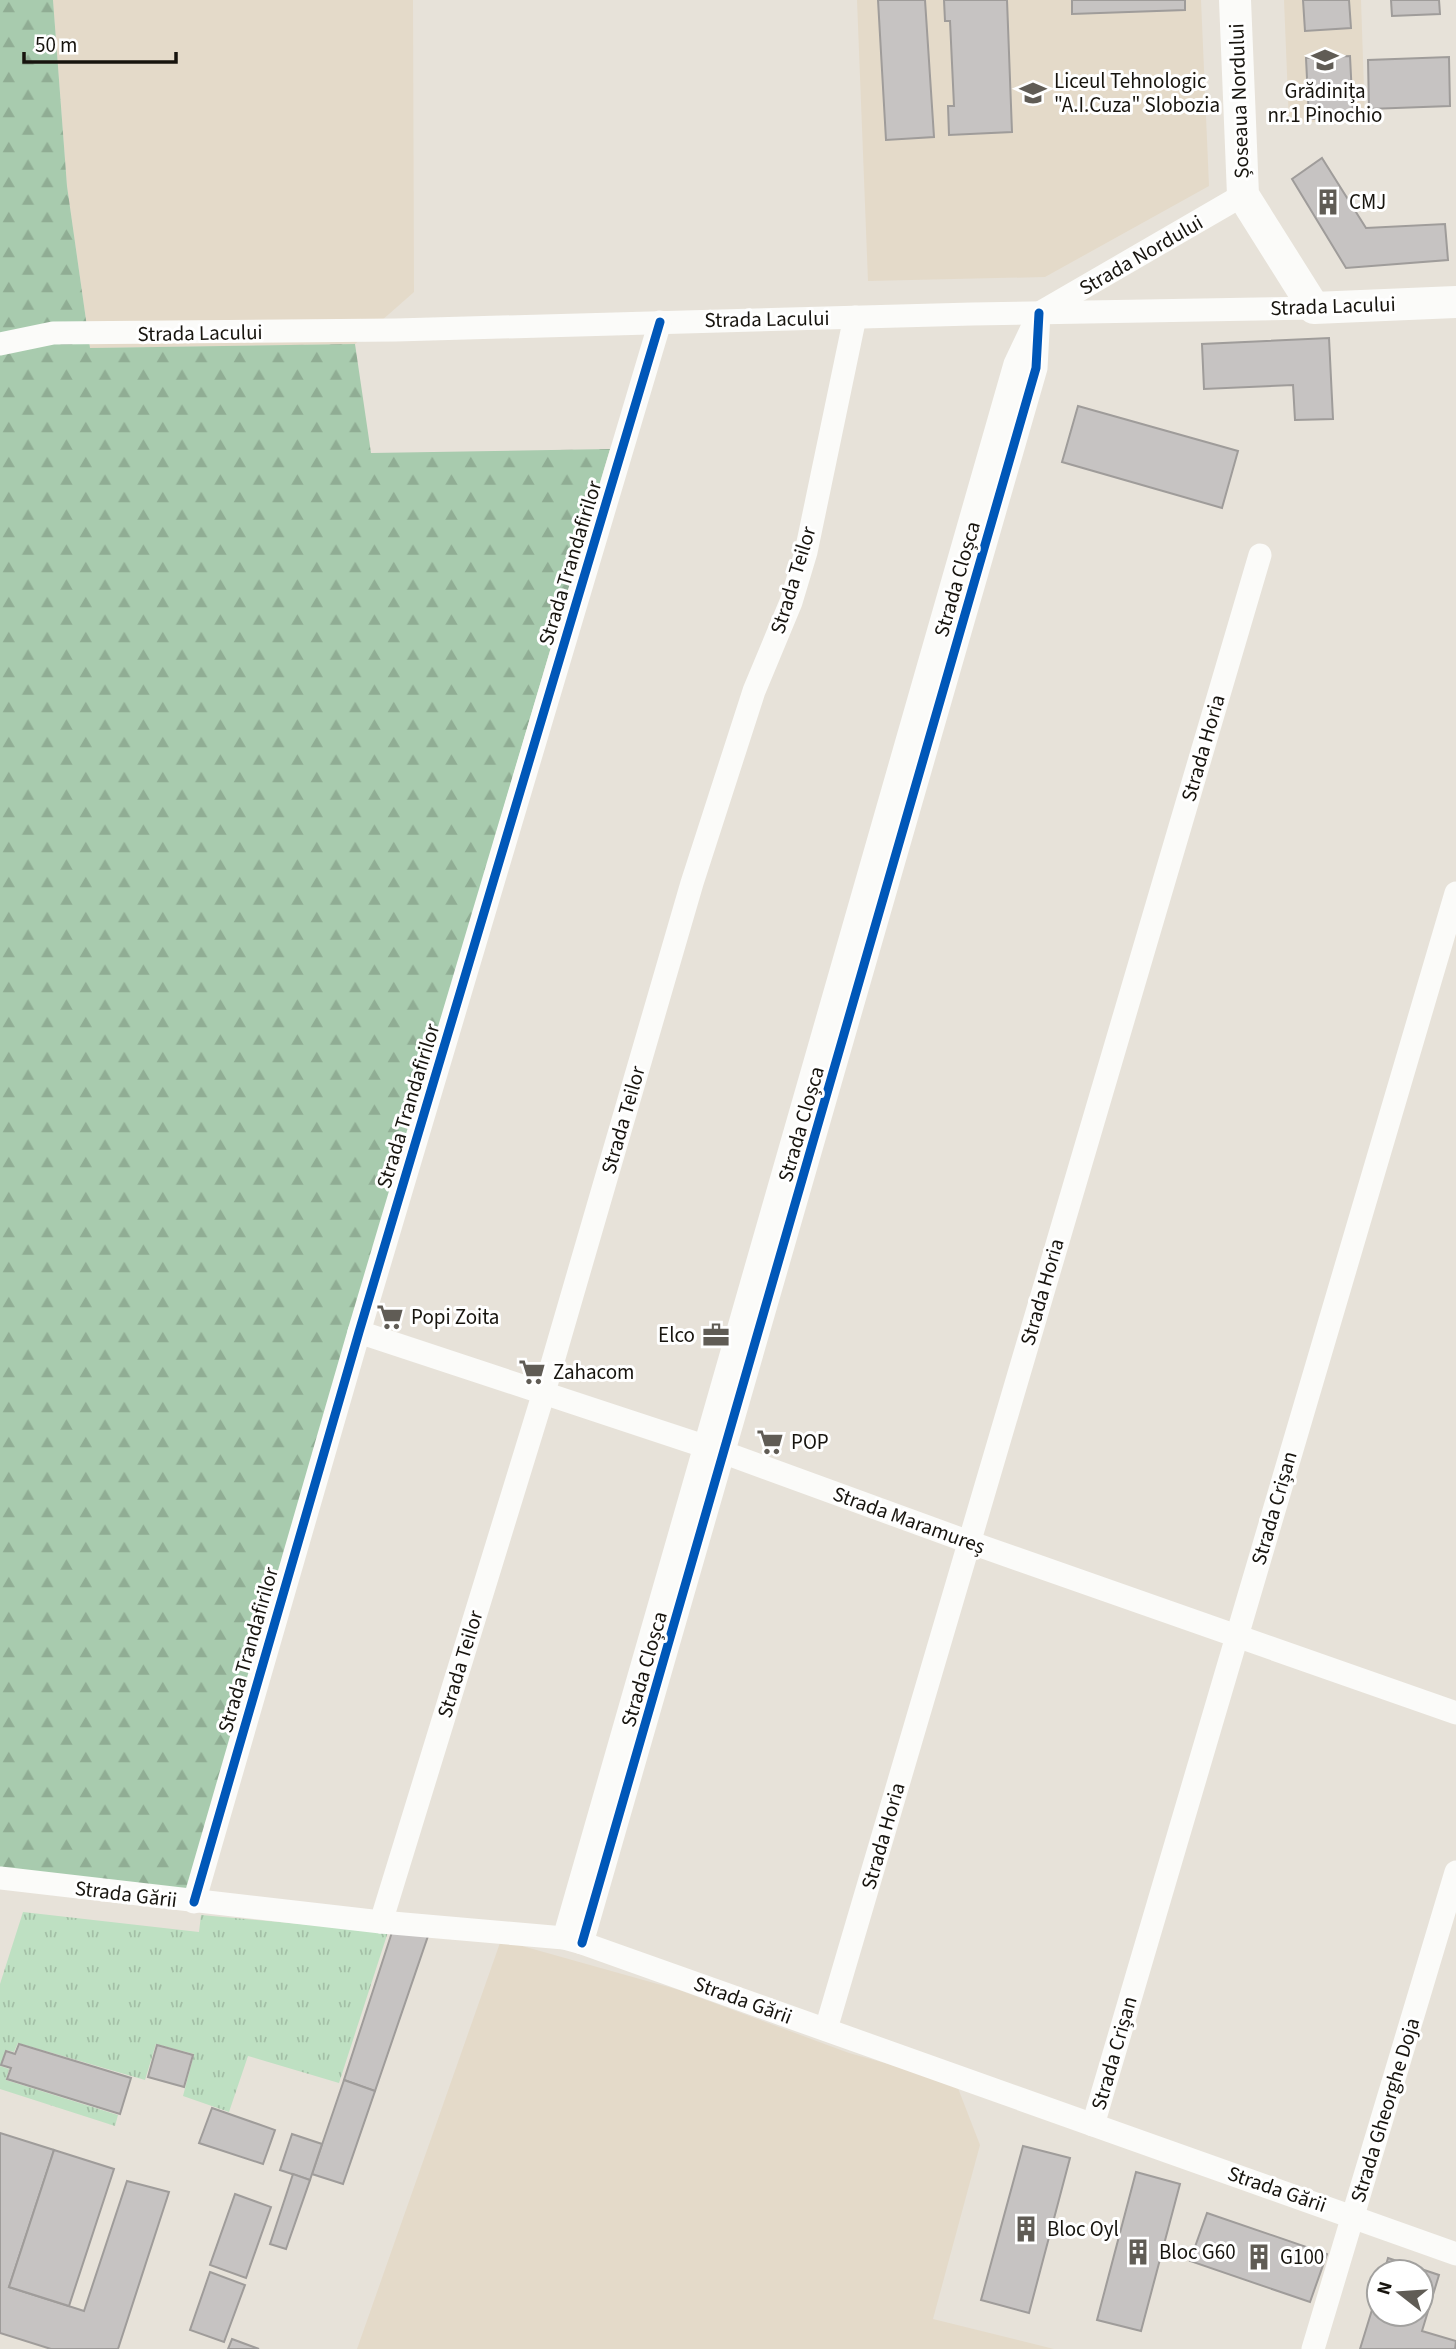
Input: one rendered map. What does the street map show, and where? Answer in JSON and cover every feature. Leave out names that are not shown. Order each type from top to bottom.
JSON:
[{"type":"street","name":"Șoseaua Nordului","points":[[1235,0],[1243,195],[1314,308]]},
{"type":"street","name":"Strada Nordului","points":[[1039,313],[1243,195]]},
{"type":"street","name":"Strada Lacului","points":[[0,344],[53,333],[77,335],[396,330],[1314,308],[1456,302]]},
{"type":"street","name":"Strada Cloșca","points":[[573,1940],[715,1450],[1015,364],[1039,313]]},
{"type":"street","name":"Strada Teilor","points":[[381,1922],[544,1392],[692,883],[754,691],[791,602],[806,552],[855,317]]},
{"type":"street","name":"Strada Trandafirilor","points":[[194,1902],[359,1332],[660,322]]},
{"type":"street","name":"Strada Horia","points":[[826,2029],[1260,555]]},
{"type":"street","name":"Strada Crișan","points":[[1093,2125],[1456,892]]},
{"type":"street","name":"Strada Maramureș","points":[[359,1332],[715,1450],[1456,1713]]},
{"type":"street","name":"Strada Gheorghe Doja","points":[[1313,2349],[1456,1872]]},
{"type":"street","name":"Strada Gării","points":[[0,1878],[194,1902],[573,1940],[1456,2254]]},
{"type":"shaded area","points":[[53,0],[413,0],[414,292],[355,344],[90,348],[67,186]]},
{"type":"shaded area","name":"Liceul Tehnologic \"A.I.Cuza\" Slobozia","points":[[857,0],[1201,0],[1209,186],[1045,277],[868,281]]},
{"type":"shaded area","name":"Grădinița nr.1 Pinochio","points":[[1284,0],[1361,0],[1365,120],[1289,123]]},
{"type":"shaded area","points":[[501,1940],[679,1990],[849,2053],[956,2083],[980,2145],[933,2319],[1054,2349],[357,2349]]},
{"type":"green space","points":[[0,0],[53,0],[67,186],[90,348],[355,344],[371,453],[610,449],[399,1170],[195,1894],[0,1870]]},
{"type":"green space","points":[[23,1912],[199,1932],[201,1915],[388,1932],[339,2083],[248,2056],[229,2112],[183,2096],[194,2054],[156,2044],[145,2080],[18,2043],[14,2052],[6,2050],[0,2066],[0,1984]]},
{"type":"green space","points":[[0,2066],[9,2069],[6,2080],[118,2115],[115,2126],[0,2089]]},
{"type":"building","points":[[878,0],[925,0],[934,137],[886,140]]},
{"type":"building","points":[[944,0],[1007,0],[1012,132],[949,135],[948,106],[954,106],[950,21],[945,21]]},
{"type":"building","points":[[1072,0],[1185,0],[1185,10],[1072,14]]},
{"type":"building","points":[[1303,0],[1349,0],[1351,28],[1305,31]]},
{"type":"building","points":[[1391,0],[1439,0],[1440,14],[1392,16]]},
{"type":"building","points":[[1350,56],[1353,117],[1309,119],[1306,58]]},
{"type":"building","points":[[1449,57],[1450,106],[1369,109],[1368,60]]},
{"type":"building","name":"CMJ","points":[[1322,158],[1366,228],[1445,224],[1448,260],[1346,268],[1292,179]]},
{"type":"building","points":[[1329,338],[1333,419],[1295,420],[1293,385],[1204,389],[1202,344]]},
{"type":"building","points":[[1078,406],[1238,451],[1222,508],[1062,462]]},
{"type":"building","points":[[393,1929],[429,1933],[375,2091],[344,2080]]},
{"type":"building","points":[[19,2044],[131,2078],[120,2114],[7,2079],[11,2068],[1,2065],[6,2051],[15,2054]]},
{"type":"building","points":[[157,2045],[193,2055],[184,2087],[148,2077]]},
{"type":"building","points":[[344,2080],[375,2091],[343,2184],[312,2174]]},
{"type":"building","points":[[212,2108],[275,2130],[263,2164],[199,2143]]},
{"type":"building","points":[[0,2133],[54,2150],[9,2287],[84,2311],[127,2181],[169,2192],[118,2349],[51,2349],[0,2333]]},
{"type":"building","points":[[292,2134],[322,2144],[310,2180],[280,2170]]},
{"type":"building","name":"Bloc Oyl","points":[[1023,2146],[1070,2158],[1029,2313],[981,2300]]},
{"type":"building","points":[[54,2150],[114,2169],[69,2306],[9,2287]]},
{"type":"building","name":"Bloc G60","points":[[1136,2172],[1180,2184],[1141,2331],[1097,2320]]},
{"type":"building","points":[[293,2174],[310,2180],[286,2249],[270,2244]]},
{"type":"building","points":[[235,2194],[271,2207],[246,2278],[210,2265]]},
{"type":"building","name":"G100","points":[[1207,2213],[1327,2254],[1310,2302],[1190,2261]]},
{"type":"building","points":[[210,2272],[245,2285],[224,2342],[190,2330]]},
{"type":"building","points":[[1366,2328],[1423,2328],[1422,2331],[1456,2341],[1455,2349],[1360,2349]]},
{"type":"building","points":[[232,2339],[259,2349],[228,2349]]},
{"type":"cycle path","points":[[582,1943],[1036,368],[1039,313]]},
{"type":"cycle path","points":[[194,1902],[359,1332],[660,322]]},
{"type":"place","name":"Grădinița nr.1 Pinochio","points":[[1325,60]]},
{"type":"place","name":"Liceul Tehnologic \"A.I.Cuza\" Slobozia","points":[[1033,93]]},
{"type":"place","name":"CMJ","points":[[1328,202]]},
{"type":"place","name":"Popi Zoita","points":[[390,1317]]},
{"type":"place","name":"Elco","points":[[716,1335]]},
{"type":"place","name":"Zahacom","points":[[532,1372]]},
{"type":"place","name":"POP","points":[[770,1442]]},
{"type":"place","name":"Bloc Oyl","points":[[1026,2229]]},
{"type":"place","name":"Bloc G60","points":[[1138,2252]]},
{"type":"place","name":"G100","points":[[1259,2257]]}]
